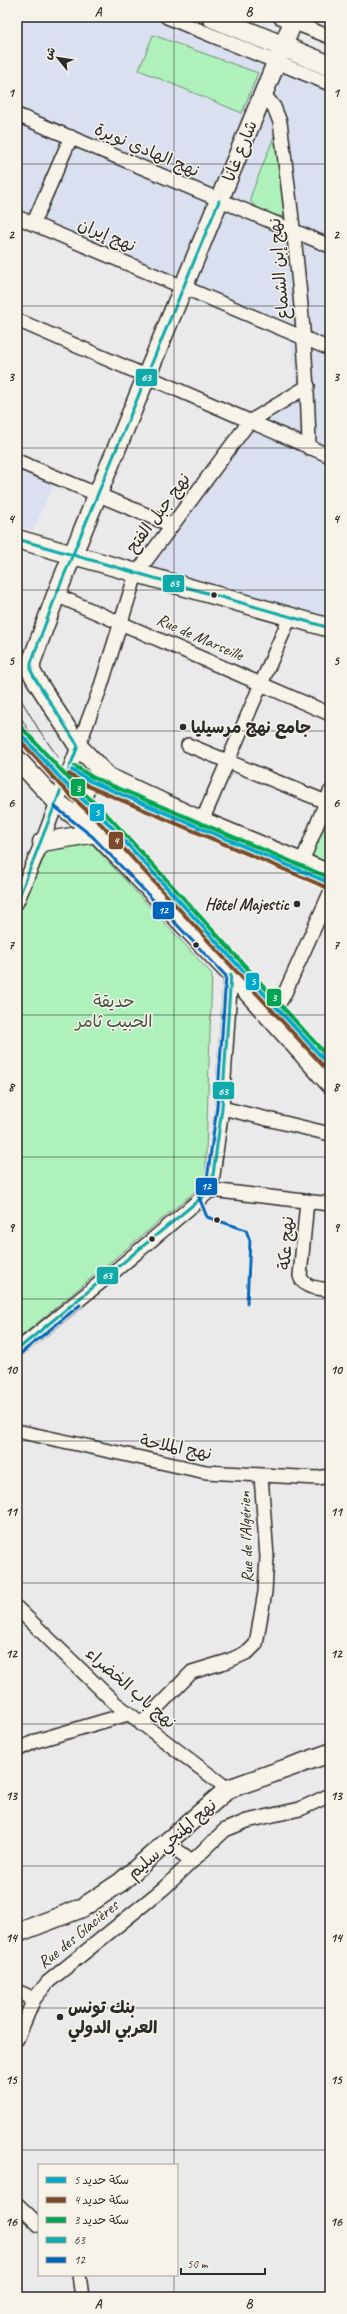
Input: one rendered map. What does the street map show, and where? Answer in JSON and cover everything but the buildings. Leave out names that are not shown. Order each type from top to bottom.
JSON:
[{"type":"main road","points":[[212,17],[286,33],[330,66]]},
{"type":"main road","points":[[242,17],[286,33],[330,53]]},
{"type":"main road","name":"شارع غانا","points":[[78,746],[31,671],[31,663],[56,595],[219,201],[286,33]]},
{"type":"main road","points":[[17,539],[72,556],[330,628]]},
{"type":"main road","points":[[78,746],[108,777],[202,821],[330,874]]},
{"type":"main road","points":[[17,759],[57,802],[96,833],[231,974],[330,1084]]},
{"type":"main road","points":[[96,833],[82,797],[84,789],[90,781],[108,777]]},
{"type":"main road","points":[[42,842],[68,836],[96,833]]},
{"type":"main road","name":"نهج المنجي سليم","points":[[17,1933],[82,1908],[121,1882],[228,1789],[330,1753]]},
{"type":"street","points":[[167,17],[286,33],[330,37]]},
{"type":"street","points":[[286,33],[330,84]]},
{"type":"street","name":"نهج إبن الشماع","points":[[263,93],[274,107],[280,122],[294,231],[308,386],[310,448]]},
{"type":"street","name":"نهج الهادي نويرة","points":[[17,114],[219,201],[330,246]]},
{"type":"street","points":[[33,224],[71,138]]},
{"type":"street","name":"نهج إيران","points":[[17,217],[330,349]]},
{"type":"street","points":[[17,320],[330,456]]},
{"type":"street","name":"نهج جبل الفتح","points":[[17,902],[42,842],[100,689],[136,574],[249,422],[308,386]]},
{"type":"street","points":[[17,461],[171,525]]},
{"type":"street","name":"Rue de Marseille","points":[[56,595],[330,714]]},
{"type":"street","points":[[202,821],[262,685],[290,617]]},
{"type":"street","points":[[188,745],[228,762],[328,797],[302,862]]},
{"type":"street","points":[[270,1018],[284,996],[330,893]]},
{"type":"street","points":[[17,1350],[116,1270],[210,1190],[222,1108],[231,974]]},
{"type":"street","points":[[222,1108],[330,1134]]},
{"type":"street","points":[[210,1190],[330,1204]]},
{"type":"street","name":"نهج عكة","points":[[307,1201],[300,1276],[302,1281],[307,1286],[330,1290]]},
{"type":"street","name":"نهج الملاحة","points":[[17,1431],[206,1472],[261,1476],[330,1476]]},
{"type":"street","name":"Rue de l'Algérien","points":[[141,1724],[192,1672],[228,1661],[248,1652],[256,1644],[265,1592],[267,1557],[261,1476]]},
{"type":"street","name":"نهج باب الخضراء","points":[[17,1608],[128,1714],[228,1789]]},
{"type":"street","points":[[17,1750],[36,1741],[128,1714]]},
{"type":"street","name":"Rue des Glacières","points":[[17,2039],[34,1999],[48,1982],[164,1888],[218,1836],[234,1824],[300,1809],[330,1795]]},
{"type":"street","points":[[167,1843],[192,1861]]},
{"type":"street","points":[[17,1991],[34,1999]]},
{"type":"street","points":[[17,2204],[38,2224]]},
{"type":"street","points":[[79,2276],[82,2297]]},
{"type":"shaded area","points":[[17,17],[151,17],[330,92],[330,636],[140,582],[256,425],[298,399],[291,342],[191,300],[195,288],[17,213]]},
{"type":"shaded area","points":[[17,469],[54,484],[33,530],[17,526]]},
{"type":"green space","points":[[153,35],[258,73],[242,113],[139,70]]},
{"type":"green space","points":[[275,134],[285,216],[277,216],[267,212],[251,202],[251,195]]},
{"type":"green space","points":[[330,810],[330,868],[310,859]]},
{"type":"green space","name":"حديقة الحبيب ثامر","points":[[89,841],[212,974],[205,1183],[17,1340],[17,919],[48,848]]},
{"type":"tram line","points":[[17,693],[39,730],[58,757]]},
{"type":"tram line","points":[[17,711],[51,769]]},
{"type":"rail line","name":"3","points":[[21,727],[68,778],[111,819],[330,1059]]},
{"type":"rail line","name":"5","points":[[17,730],[64,782],[107,822],[330,1066]]},
{"type":"rail line","name":"4","points":[[17,737],[60,785],[103,826],[326,1069]]},
{"type":"rail line","name":"3","points":[[75,766],[92,777],[330,878]]},
{"type":"rail line","name":"5","points":[[72,770],[90,781],[330,883]]},
{"type":"rail line","name":"4","points":[[69,774],[88,786],[328,888]]},
{"type":"transit line","name":"63","points":[[17,902],[78,746],[36,680],[31,671],[31,663],[56,595],[219,201]]},
{"type":"transit line","name":"63","points":[[17,539],[330,628]]},
{"type":"transit line","name":"12","points":[[54,806],[93,837],[226,976],[217,1107],[206,1187],[200,1191],[198,1195],[207,1217],[246,1230],[250,1241],[247,1303]]},
{"type":"transit line","name":"63","points":[[17,1350],[211,1190],[222,1108],[231,974]]},
{"type":"transit line","name":"12","points":[[20,1354],[80,1305]]},
{"type":"place","name":"جامع نهج مرسيليا","points":[[183,727]]},
{"type":"place","name":"Hôtel Majestic","points":[[297,904]]},
{"type":"place","name":"بنك تونس العربي الدولي","points":[[60,2017]]}]
